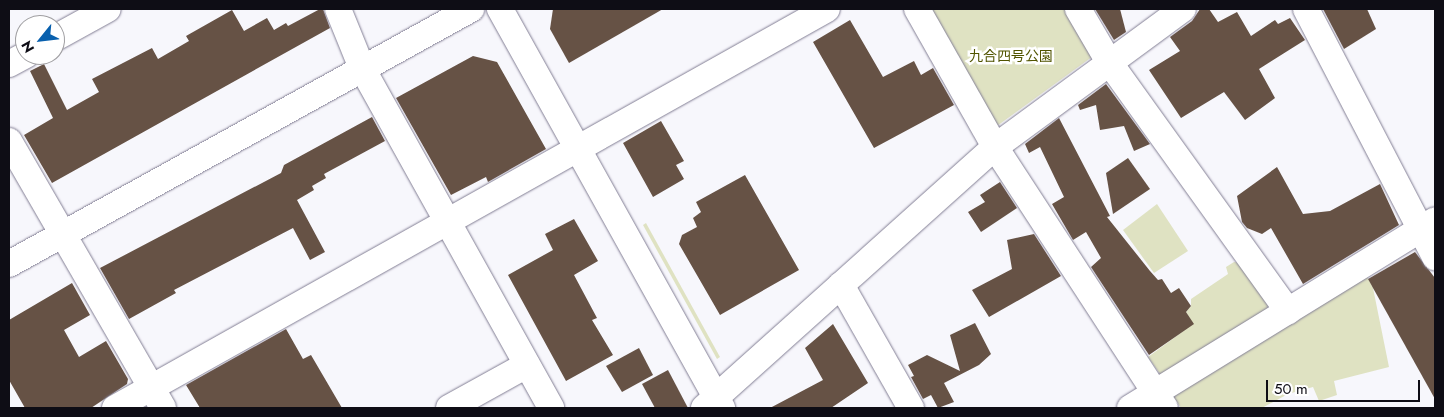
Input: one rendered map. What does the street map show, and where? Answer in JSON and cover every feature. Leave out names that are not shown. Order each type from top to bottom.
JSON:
[{"type":"street","points":[[65,33],[108,9]]},
{"type":"street","points":[[338,9],[362,68],[551,408]]},
{"type":"street","points":[[9,264],[471,9]]},
{"type":"street","points":[[500,9],[578,149],[714,405],[842,285],[994,147],[1183,9]]},
{"type":"street","points":[[114,408],[157,398],[449,223],[827,9]]},
{"type":"street","points":[[917,9],[994,147],[1160,400]]},
{"type":"street","points":[[1078,9],[1109,62],[1288,311]]},
{"type":"street","points":[[1306,9],[1427,225],[1435,257]]},
{"type":"street","points":[[9,141],[157,398]]},
{"type":"street","points":[[1130,408],[1160,400],[1288,311],[1427,225]]},
{"type":"street","points":[[842,285],[911,408]]},
{"type":"street","points":[[449,408],[527,365]]},
{"type":"green space","name":"九合四号公園","points":[[928,9],[1069,9],[1096,54],[997,126]]},
{"type":"green space","points":[[1157,204],[1188,251],[1154,273],[1123,230]]},
{"type":"green space","points":[[646,223],[720,357],[717,359],[643,225]]},
{"type":"green space","points":[[1234,262],[1243,263],[1269,299],[1267,311],[1162,377],[1148,357],[1193,324],[1186,312],[1191,306],[1191,299],[1228,274],[1226,267]]},
{"type":"green space","points":[[1366,274],[1373,288],[1389,367],[1334,381],[1337,395],[1319,401],[1313,387],[1288,394],[1262,408],[1181,408],[1174,398],[1176,389]]},
{"type":"building","points":[[323,9],[330,28],[52,183],[24,135],[53,118],[30,71],[42,65],[44,65],[67,110],[99,92],[92,79],[152,48],[158,59],[189,41],[186,36],[232,10],[244,31],[267,18],[274,30],[286,23],[288,26]]},
{"type":"building","points":[[553,9],[663,9],[569,63],[550,29]]},
{"type":"building","points":[[1095,9],[1120,9],[1126,32],[1114,40]]},
{"type":"building","points":[[1200,9],[1209,9],[1218,22],[1237,12],[1251,36],[1275,20],[1278,24],[1290,18],[1305,40],[1259,69],[1275,98],[1245,120],[1224,92],[1181,118],[1149,70],[1180,51],[1170,37],[1192,21]]},
{"type":"building","points":[[1323,9],[1367,9],[1376,29],[1344,49]]},
{"type":"building","points":[[850,20],[883,77],[914,61],[921,75],[933,68],[954,105],[874,148],[813,42]]},
{"type":"building","points":[[473,56],[497,62],[546,149],[488,182],[486,177],[451,195],[396,98]]},
{"type":"building","points":[[1106,84],[1150,144],[1134,151],[1124,126],[1100,130],[1096,105],[1080,110],[1078,105]]},
{"type":"building","points":[[372,117],[385,141],[324,174],[326,178],[312,186],[314,190],[297,200],[325,252],[310,260],[293,228],[174,290],[176,293],[129,319],[100,268],[281,173],[284,165]]},
{"type":"building","points":[[1059,118],[1110,216],[1107,217],[1158,280],[1162,279],[1171,293],[1179,288],[1191,306],[1186,312],[1194,324],[1149,355],[1091,267],[1101,258],[1086,232],[1073,240],[1052,204],[1064,197],[1040,147],[1029,153],[1025,144]]},
{"type":"building","points":[[661,121],[684,161],[676,165],[684,179],[653,197],[623,143]]},
{"type":"building","points":[[1128,158],[1150,189],[1113,214],[1106,173]]},
{"type":"building","points":[[1277,167],[1303,214],[1330,211],[1380,184],[1399,225],[1303,284],[1271,228],[1262,234],[1247,228],[1242,222],[1237,196]]},
{"type":"building","points":[[745,175],[799,270],[720,315],[679,244],[682,235],[697,227],[693,218],[701,212],[696,202]]},
{"type":"building","points":[[1000,182],[1017,208],[981,232],[968,212],[985,202],[980,195]]},
{"type":"building","points":[[574,219],[598,261],[574,275],[597,318],[592,320],[613,355],[566,381],[508,275],[553,250],[545,234]]},
{"type":"building","points":[[1034,234],[1061,276],[989,317],[972,290],[1012,269],[1007,240]]},
{"type":"building","points":[[1415,252],[1435,278],[1435,399],[1368,279]]},
{"type":"building","points":[[72,283],[90,315],[64,330],[79,357],[106,341],[128,379],[127,384],[91,408],[25,408],[9,380],[9,320]]},
{"type":"building","points":[[975,323],[991,354],[979,365],[944,383],[954,402],[938,408],[931,395],[923,399],[911,377],[914,376],[908,365],[927,355],[960,371],[950,335]]},
{"type":"building","points":[[833,324],[868,383],[831,408],[770,408],[823,380],[805,348]]},
{"type":"building","points":[[286,329],[303,359],[311,355],[342,408],[200,408],[186,385]]},
{"type":"building","points":[[639,348],[653,375],[622,392],[606,366]]},
{"type":"building","points":[[668,370],[688,408],[655,408],[642,384]]}]
